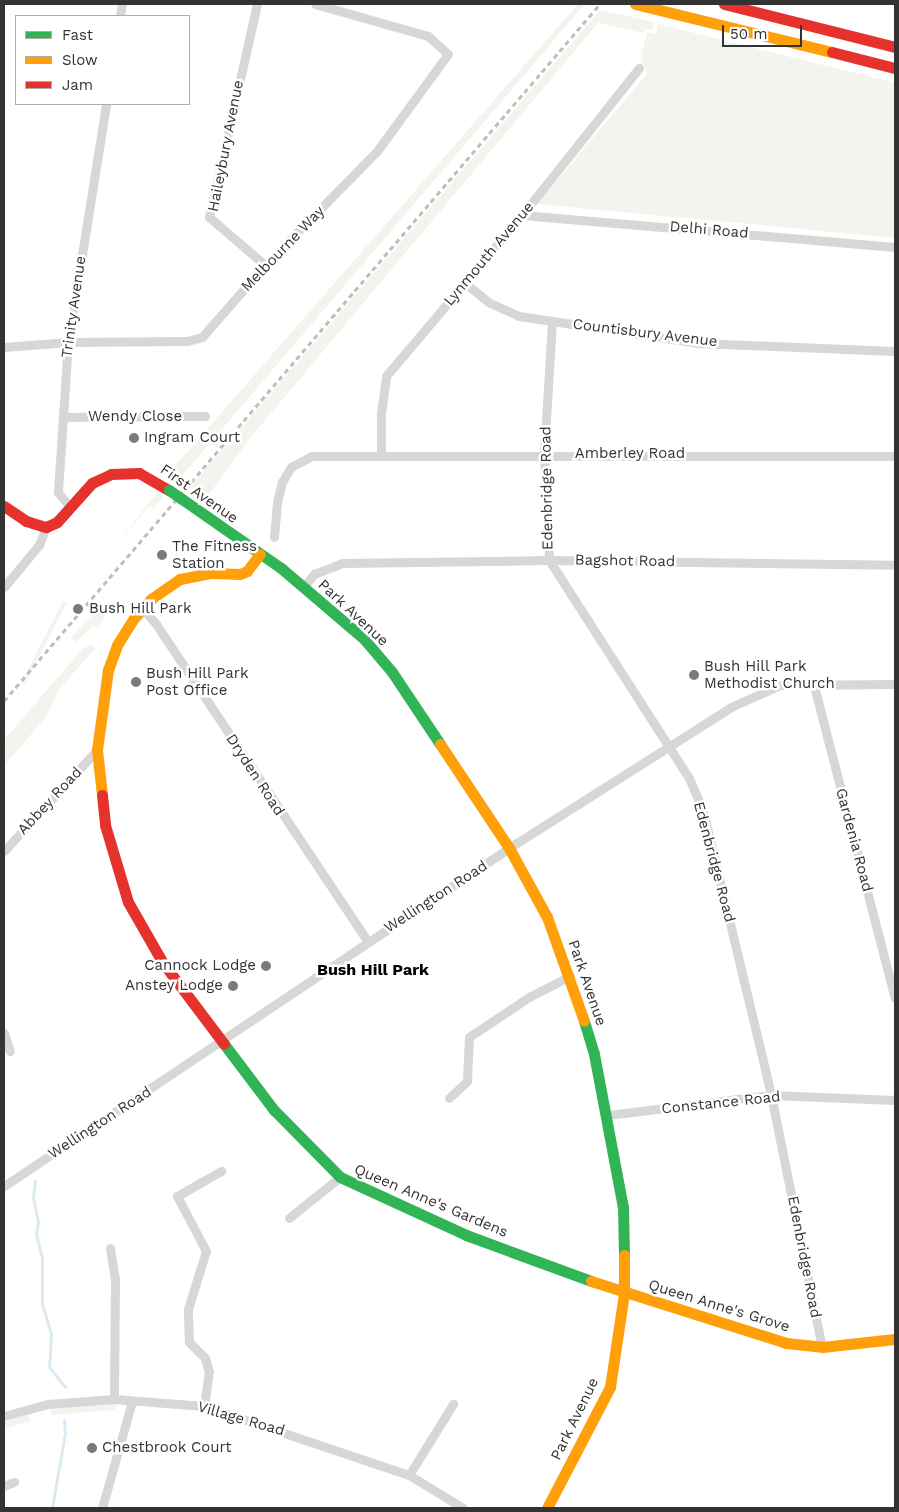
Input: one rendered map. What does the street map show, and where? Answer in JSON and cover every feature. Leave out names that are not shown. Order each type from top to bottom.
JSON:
[{"type":"main road","points":[[635,4],[895,68]]},
{"type":"main road","points":[[724,4],[895,47]]},
{"type":"main road","name":"First Avenue","points":[[46,527],[57,522],[92,483],[120,472],[139,472],[169,490],[260,554]]},
{"type":"main road","points":[[4,506],[26,521],[46,527]]},
{"type":"main road","name":"Park Avenue","points":[[260,554],[364,639],[392,672],[509,848],[547,916],[570,976],[594,1054],[608,1115],[623,1207],[624,1292],[610,1387],[547,1508]]},
{"type":"main road","name":"Queen Anne's Gardens","points":[[260,554],[252,566],[240,574],[211,573],[180,579],[166,587],[143,609],[117,644],[108,670],[97,750],[105,824],[128,902],[163,963],[221,1043],[274,1110],[340,1177],[466,1235],[624,1292]]},
{"type":"main road","name":"Queen Anne's Grove","points":[[624,1292],[786,1343],[822,1348],[895,1340]]},
{"type":"street","name":"Haileybury Avenue","points":[[257,4],[209,217],[265,265]]},
{"type":"street","name":"Melbourne Way","points":[[4,347],[68,342],[196,340],[265,265],[377,152],[448,54],[428,36],[314,4]]},
{"type":"street","name":"Lynmouth Avenue","points":[[381,456],[382,403],[386,376],[522,215],[640,68]]},
{"type":"street","name":"Trinity Avenue","points":[[70,507],[58,492],[65,417],[68,342],[106,105]]},
{"type":"street","name":"Delhi Road","points":[[522,215],[895,247]]},
{"type":"street","name":"Countisbury Avenue","points":[[465,283],[490,303],[519,316],[697,343],[895,351]]},
{"type":"street","name":"Edenbridge Road","points":[[552,321],[544,453],[549,560],[689,778],[703,812],[771,1096],[822,1348]]},
{"type":"street","name":"Wendy Close","points":[[65,417],[204,416]]},
{"type":"street","name":"Amberley Road","points":[[274,537],[277,502],[282,482],[291,467],[301,459],[328,455],[544,453],[895,456]]},
{"type":"street","name":"First Avenue","points":[[4,587],[39,545],[46,527]]},
{"type":"street","name":"Bagshot Road","points":[[302,588],[314,574],[342,563],[549,560],[895,565]]},
{"type":"street","name":"Dryden Road","points":[[143,609],[156,624],[368,942]]},
{"type":"street","name":"Wellington Road","points":[[4,1186],[221,1043],[509,848],[668,746],[755,694],[780,685],[813,682],[895,684]]},
{"type":"street","name":"Gardenia Road","points":[[813,682],[895,998]]},
{"type":"street","name":"Abbey Road","points":[[4,851],[97,750]]},
{"type":"street","points":[[449,1098],[467,1081],[469,1037],[529,997],[570,976]]},
{"type":"street","points":[[4,1033],[10,1045]]},
{"type":"street","name":"Constance Road","points":[[608,1115],[771,1096],[895,1100]]},
{"type":"street","points":[[204,1406],[209,1372],[205,1358],[189,1342],[188,1309],[206,1251],[177,1196],[221,1171]]},
{"type":"street","points":[[288,1218],[340,1177]]},
{"type":"street","points":[[110,1248],[116,1278],[114,1399]]},
{"type":"street","name":"Village Road","points":[[4,1416],[48,1404],[114,1399],[204,1406],[409,1475],[463,1508]]},
{"type":"street","points":[[102,1508],[132,1401]]},
{"type":"street","points":[[409,1475],[453,1404]]},
{"type":"street","points":[[4,1486],[14,1482]]},
{"type":"shaded area","points":[[577,5],[584,5],[176,483],[167,475]]},
{"type":"shaded area","points":[[600,10],[654,22],[653,30],[644,29],[644,33],[598,23],[251,437],[202,504],[186,492]]},
{"type":"shaded area","points":[[658,24],[895,83],[895,238],[537,204],[647,74],[641,58],[647,32],[656,34]]},
{"type":"shaded area","points":[[157,492],[163,497],[153,509],[149,506],[112,550]]},
{"type":"shaded area","points":[[63,601],[67,603],[25,685],[21,683]]},
{"type":"shaded area","points":[[100,609],[106,614],[98,628],[93,626],[76,642],[71,637]]},
{"type":"shaded area","points":[[92,645],[95,649],[60,688],[46,717],[4,766],[4,740],[83,648]]},
{"type":"shaded area","points":[[116,1404],[115,1410],[52,1415],[50,1408]]},
{"type":"shaded area","points":[[28,1415],[30,1421],[4,1429],[4,1421]]},
{"type":"waterway","points":[[35,1181],[33,1198],[38,1222],[36,1234],[42,1258],[42,1304],[51,1333],[49,1367],[65,1387]]},
{"type":"waterway","points":[[52,1508],[65,1433],[64,1420]]},
{"type":"railway","points":[[4,701],[600,4]]},
{"type":"traffic: fast","points":[[169,490],[182,499]]},
{"type":"traffic: fast","points":[[182,499],[281,568],[364,639],[392,672],[440,744]]},
{"type":"traffic: fast","points":[[584,1021],[594,1054],[623,1207],[624,1255]]},
{"type":"traffic: fast","points":[[224,1044],[274,1110],[340,1177],[466,1235],[591,1281]]},
{"type":"traffic: slow","points":[[635,4],[832,52]]},
{"type":"traffic: slow","points":[[102,795],[97,750],[108,670],[117,645],[134,618],[151,599],[180,579],[211,573],[240,574],[247,571],[260,554]]},
{"type":"traffic: slow","points":[[440,744],[509,848],[547,917],[584,1021]]},
{"type":"traffic: slow","points":[[547,1508],[610,1387],[624,1293],[624,1255]]},
{"type":"traffic: slow","points":[[591,1281],[786,1343],[822,1347],[895,1339]]},
{"type":"traffic: jam","points":[[724,4],[895,47]]},
{"type":"traffic: jam","points":[[832,52],[895,68]]},
{"type":"traffic: jam","points":[[4,506],[26,521],[46,527],[57,522],[92,483],[111,474],[139,473],[169,490]]},
{"type":"traffic: jam","points":[[102,795],[105,825],[128,902],[163,963],[224,1044]]},
{"type":"place","name":"Ingram Court","points":[[134,438]]},
{"type":"place","name":"The Fitness Station","points":[[162,555]]},
{"type":"place","name":"Bush Hill Park","points":[[78,609]]},
{"type":"place","name":"Bush Hill Park Methodist Church","points":[[694,675]]},
{"type":"place","name":"Bush Hill Park Post Office","points":[[136,682]]},
{"type":"place","name":"Cannock Lodge","points":[[266,966]]},
{"type":"place","name":"Anstey Lodge","points":[[233,986]]},
{"type":"place","name":"Chestbrook Court","points":[[92,1448]]},
{"type":"district","name":"Bush Hill Park","points":[[373,970]]}]
